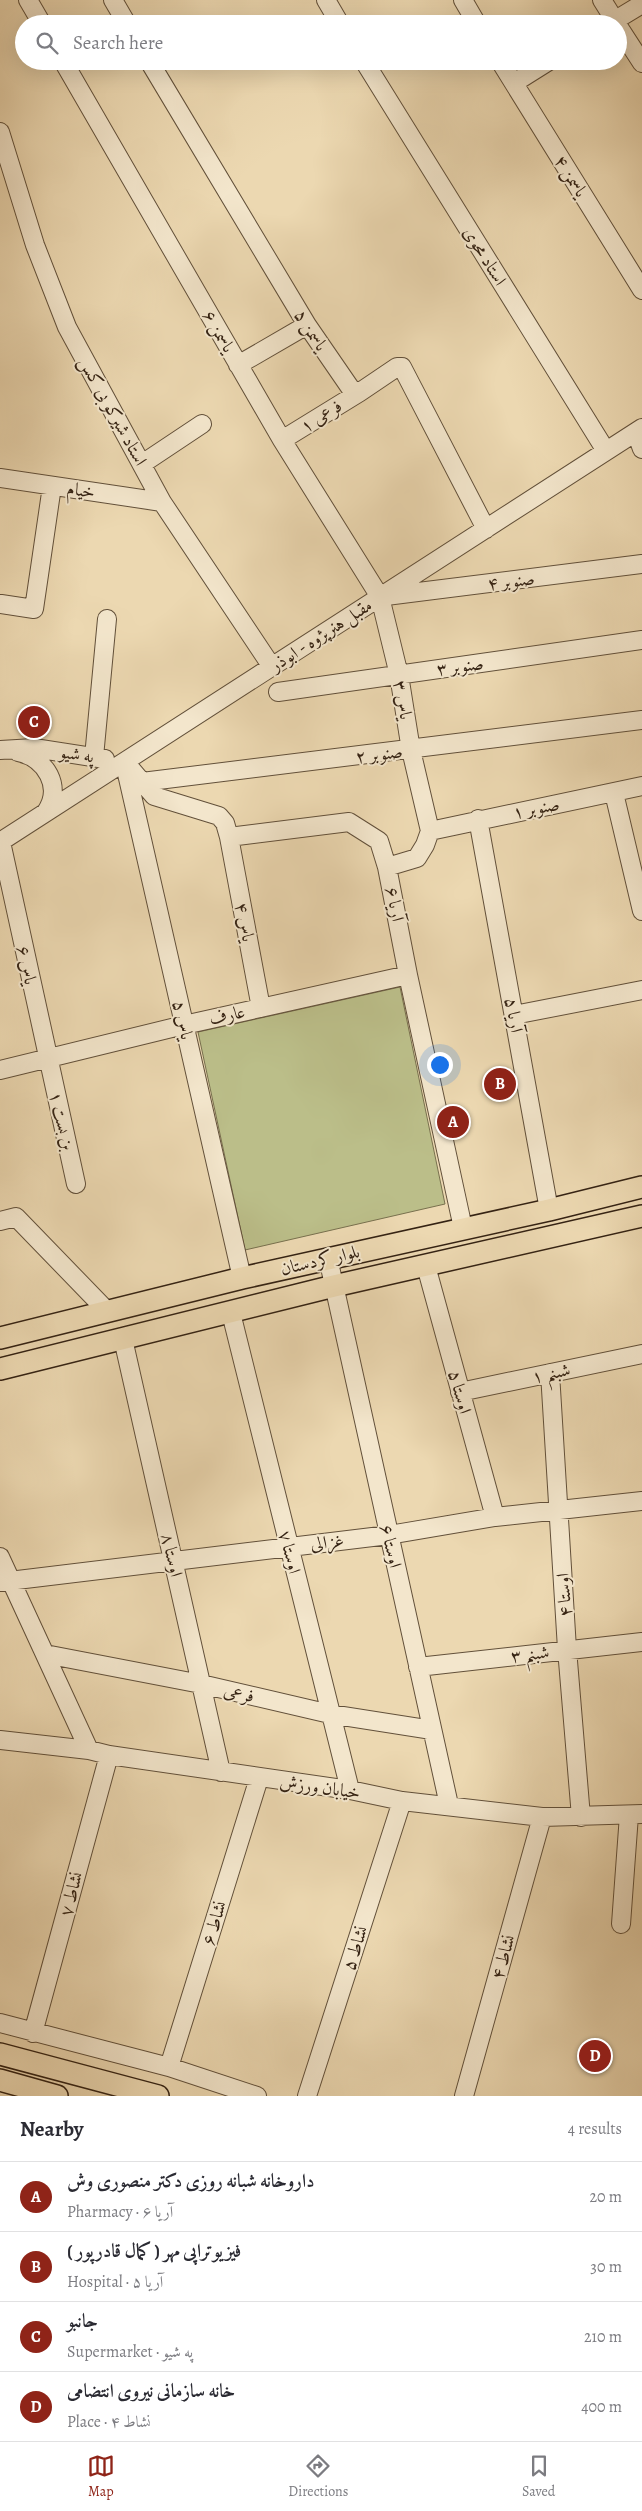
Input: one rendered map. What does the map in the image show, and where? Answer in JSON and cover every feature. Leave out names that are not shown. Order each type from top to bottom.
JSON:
[{"type":"main road","name":"بلوار کردستان","points":[[0,1338],[242,1278],[549,1210],[642,1186]]},
{"type":"main road","name":"بلوار کردستان","points":[[0,1369],[334,1286],[642,1216]]},
{"type":"main road","points":[[0,2054],[158,2096]]},
{"type":"main road","points":[[0,2080],[57,2096]]},
{"type":"street","points":[[28,0],[37,15]]},
{"type":"street","points":[[113,0],[122,15]]},
{"type":"street","points":[[326,0],[335,15]]},
{"type":"street","points":[[463,0],[472,15]]},
{"type":"street","points":[[602,0],[610,15]]},
{"type":"street","points":[[626,15],[642,4]]},
{"type":"street","points":[[627,41],[642,63]]},
{"type":"street","name":"یاسمن ۶","points":[[69,70],[282,440],[380,597]]},
{"type":"street","name":"یاسمن ۵","points":[[154,70],[307,325],[351,389],[360,392]]},
{"type":"street","name":"استاد محوی","points":[[370,70],[606,451]]},
{"type":"street","name":"یاسمن ۴","points":[[506,70],[642,290]]},
{"type":"street","points":[[514,83],[535,70]]},
{"type":"street","name":"استاد شیرکو بی کس","points":[[0,132],[35,245],[67,327],[162,502],[272,667]]},
{"type":"street","points":[[238,365],[307,325]]},
{"type":"street","points":[[360,392],[397,367],[402,367],[486,529]]},
{"type":"street","name":"فرعی ۱","points":[[282,440],[360,392]]},
{"type":"street","points":[[142,464],[202,424]]},
{"type":"street","points":[[639,430],[642,449]]},
{"type":"street","name":"مقبل هنرپژوه - ابوذر","points":[[0,842],[639,430]]},
{"type":"street","name":"خیام","points":[[0,478],[162,502]]},
{"type":"street","points":[[1,604],[34,609],[52,486]]},
{"type":"street","name":"صنوبر ۴","points":[[380,597],[642,564]]},
{"type":"street","name":"یاس ۳","points":[[380,597],[399,675],[411,750],[430,831]]},
{"type":"street","points":[[94,757],[107,619]]},
{"type":"street","name":"صنوبر ۳","points":[[278,692],[642,640]]},
{"type":"street","name":"صنوبر ۲","points":[[142,782],[642,720]]},
{"type":"street","name":"په شیو","points":[[3,750],[34,748],[125,762]]},
{"type":"street","points":[[3,750],[26,753],[43,765],[52,783],[53,794],[51,804],[46,812]]},
{"type":"street","points":[[125,762],[154,796],[219,816],[224,823],[229,837]]},
{"type":"street","name":"یاس ۵","points":[[125,762],[242,1278]]},
{"type":"street","name":"صنوبر ۱","points":[[430,831],[478,819],[642,786]]},
{"type":"street","points":[[614,793],[642,911]]},
{"type":"street","name":"آریا ۵","points":[[478,819],[549,1210]]},
{"type":"street","name":"آریا ۶","points":[[229,837],[349,822],[379,840],[388,867],[408,975],[463,1228]]},
{"type":"street","points":[[388,867],[417,858],[425,845],[430,831]]},
{"type":"street","name":"یاس ۴","points":[[229,837],[261,1008]]},
{"type":"street","name":"یاس ۶","points":[[0,842],[48,1059]]},
{"type":"street","name":"عارف","points":[[0,1070],[184,1025],[408,975]]},
{"type":"street","points":[[514,1015],[642,990]]},
{"type":"street","name":"بن بست ۱","points":[[48,1059],[76,1184]]},
{"type":"street","points":[[0,1222],[16,1217],[108,1312]]},
{"type":"street","name":"اوستا ۶","points":[[328,1258],[449,1805]]},
{"type":"street","name":"اوستا ۵","points":[[426,1266],[495,1517]]},
{"type":"street","name":"اوستا ۷","points":[[230,1313],[350,1790]]},
{"type":"street","name":"اوستا ۸","points":[[123,1339],[221,1772]]},
{"type":"street","name":"شبنم ۱","points":[[460,1392],[642,1354]]},
{"type":"street","name":"اوستا ۴","points":[[550,1373],[567,1649],[581,1817]]},
{"type":"street","name":"غزالی","points":[[6,1582],[174,1563],[389,1534],[495,1517],[642,1501]]},
{"type":"street","points":[[0,1558],[6,1582],[45,1654],[89,1750]]},
{"type":"street","name":"شبنم ۳","points":[[418,1667],[642,1642]]},
{"type":"street","name":"فرعی","points":[[45,1654],[201,1684],[330,1714],[432,1730]]},
{"type":"street","name":"خیابان ورزش","points":[[0,1740],[89,1750],[109,1755],[259,1778],[350,1790],[402,1801],[542,1817],[636,1814]]},
{"type":"street","name":"نشاط ۷","points":[[33,2033],[109,1755]]},
{"type":"street","name":"نشاط ۶","points":[[169,2067],[259,1778]]},
{"type":"street","name":"نشاط ۵","points":[[307,2096],[402,1801]]},
{"type":"street","points":[[622,1924],[636,1814]]},
{"type":"street","name":"نشاط ۴","points":[[464,2096],[542,1817]]},
{"type":"street","points":[[0,2023],[169,2067],[257,2096]]},
{"type":"green space","points":[[400,987],[445,1204],[245,1250],[198,1032]]},
{"type":"place","name":"جانبو","points":[[34,722]]},
{"type":"place","name":"فیزیوتراپی مهر ( کمال قادرپور )","points":[[500,1084]]},
{"type":"place","name":"داروخانه شبانه روزی دکتر منصوری وش","points":[[453,1122]]},
{"type":"place","name":"خانه سازمانی نیروی انتضامی","points":[[595,2056]]}]
